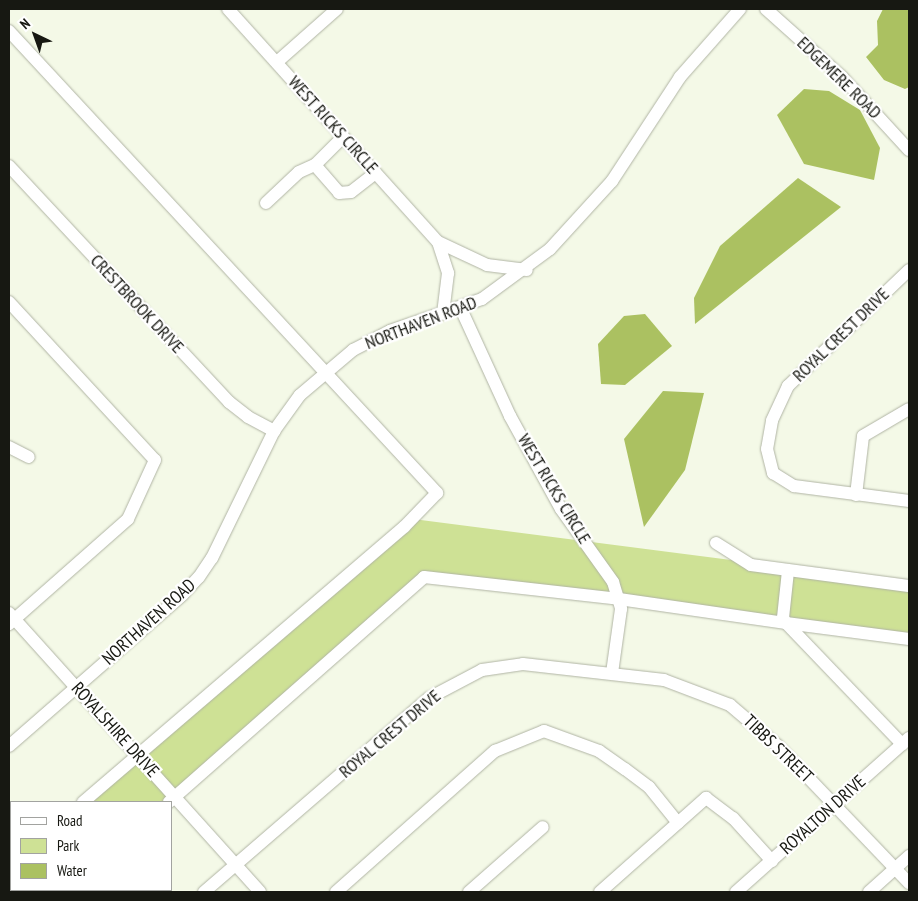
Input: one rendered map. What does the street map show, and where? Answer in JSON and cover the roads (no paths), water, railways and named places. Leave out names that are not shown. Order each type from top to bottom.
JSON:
[{"type":"street","name":"WEST RICKS CIRCLE","points":[[228,9],[438,242],[487,265],[527,270]]},
{"type":"street","points":[[277,62],[337,9]]},
{"type":"street","name":"NORTHAVEN ROAD","points":[[9,746],[183,594],[199,577],[212,558],[274,432],[300,394],[324,371],[371,340],[482,300],[527,270],[550,249],[612,182],[680,77],[740,9]]},
{"type":"street","name":"EDGEMERE ROAD","points":[[766,9],[842,77],[909,150]]},
{"type":"street","points":[[9,31],[437,493],[404,527],[84,801]]},
{"type":"street","points":[[266,203],[298,172],[315,165],[343,137]]},
{"type":"street","points":[[315,165],[339,194],[351,192],[375,173]]},
{"type":"street","name":"CRESTBROOK DRIVE","points":[[9,166],[229,402],[248,418],[274,432]]},
{"type":"street","name":"WEST RICKS CIRCLE","points":[[438,242],[448,273],[443,314]]},
{"type":"street","name":"ROYAL CREST DRIVE","points":[[856,494],[794,486],[780,480],[768,463],[767,448],[772,420],[788,386],[909,270]]},
{"type":"street","points":[[9,302],[155,460],[128,519],[11,618]]},
{"type":"street","name":"WEST RICKS CIRCLE","points":[[461,309],[510,416],[561,509],[604,568],[619,599],[619,631],[612,673]]},
{"type":"street","points":[[909,409],[863,436],[856,494],[909,502]]},
{"type":"street","points":[[9,447],[29,457]]},
{"type":"street","points":[[716,543],[751,565],[909,586]]},
{"type":"street","points":[[788,571],[783,618],[786,623],[906,741]]},
{"type":"street","points":[[172,800],[424,577],[619,599],[909,639]]},
{"type":"street","name":"ROYALSHIRE DRIVE","points":[[11,618],[76,687],[137,756],[172,800],[260,892]]},
{"type":"street","name":"ROYAL CREST DRIVE","points":[[204,892],[429,698],[467,676],[523,664],[612,673]]},
{"type":"street","name":"TIBBS STREET","points":[[612,673],[664,680],[730,705],[778,746],[909,883]]},
{"type":"street","points":[[336,892],[495,751],[544,731],[598,751],[625,769],[650,787],[678,823]]},
{"type":"street","name":"ROYALTON DRIVE","points":[[736,892],[906,741]]},
{"type":"street","points":[[600,892],[706,798],[733,818],[772,861]]},
{"type":"street","points":[[469,892],[543,827]]},
{"type":"street","points":[[868,892],[909,856]]},
{"type":"water","points":[[883,9],[909,9],[909,87],[905,89],[884,80],[866,57],[878,45],[877,21]]},
{"type":"water","points":[[804,89],[829,91],[860,110],[880,148],[874,180],[804,164],[777,115]]},
{"type":"water","points":[[798,178],[841,207],[695,324],[694,298],[720,246]]},
{"type":"water","points":[[645,314],[672,346],[625,385],[601,384],[598,344],[624,316]]},
{"type":"water","points":[[663,391],[704,393],[685,470],[644,527],[624,439]]}]
